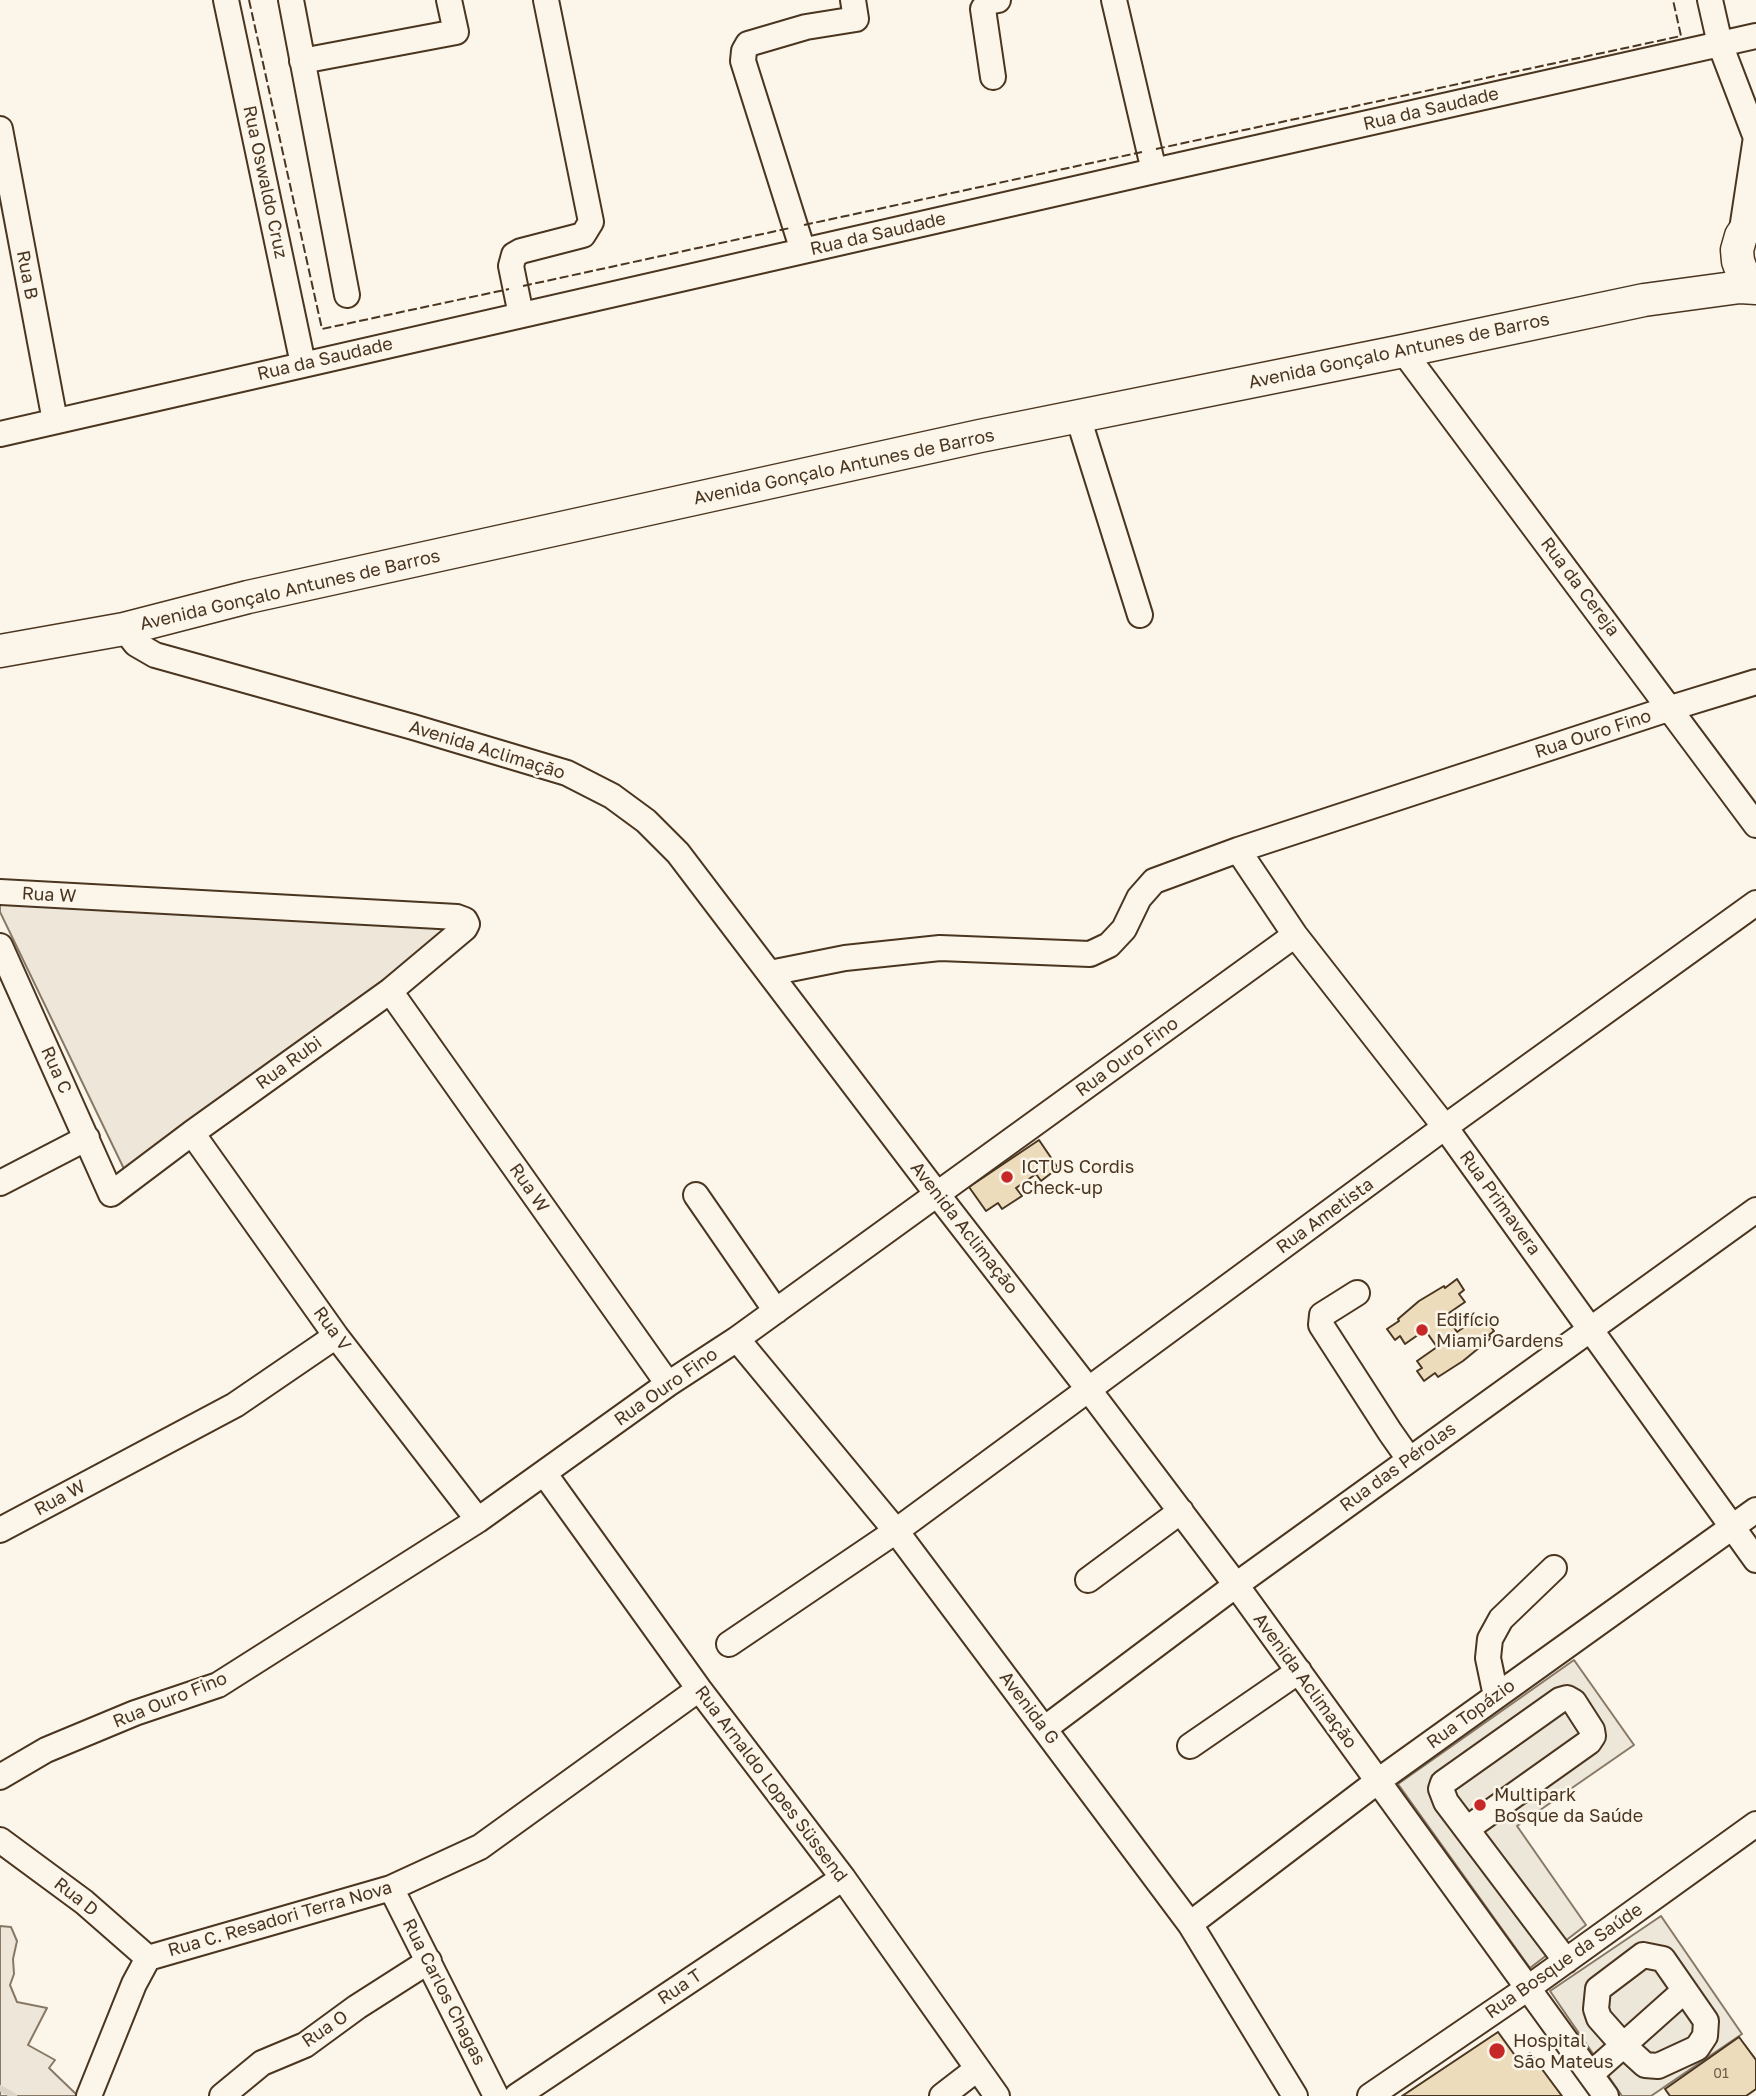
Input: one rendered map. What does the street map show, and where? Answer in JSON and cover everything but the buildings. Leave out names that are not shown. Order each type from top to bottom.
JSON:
[{"type":"main road","name":"Avenida Gonçalo Antunes de Barros","points":[[1744,235],[1738,261],[1742,272],[1756,287]]},
{"type":"main road","name":"Avenida Gonçalo Antunes de Barros","points":[[1690,292],[1721,266],[1744,235]]},
{"type":"main road","name":"Avenida Gonçalo Antunes de Barros","points":[[0,651],[124,629],[248,597],[980,436],[1690,292],[1756,287]]},
{"type":"street","name":"Rua Oswaldo Cruz","points":[[226,0],[303,364]]},
{"type":"street","points":[[291,0],[347,295]]},
{"type":"street","points":[[302,61],[456,32],[449,0]]},
{"type":"street","points":[[521,315],[511,266],[514,255],[583,234],[591,222],[546,0]]},
{"type":"street","points":[[803,251],[743,61],[744,51],[748,44],[806,27],[856,19],[853,0]]},
{"type":"street","points":[[993,78],[983,9],[988,2],[998,0]]},
{"type":"street","points":[[1114,0],[1154,170]]},
{"type":"street","points":[[1710,0],[1720,44],[1756,138],[1744,235]]},
{"type":"street","name":"Rua da Saudade","points":[[0,434],[1154,170],[1756,36]]},
{"type":"street","name":"Rua B","points":[[0,129],[55,421]]},
{"type":"street","name":"Rua da Cereja","points":[[1403,351],[1756,825]]},
{"type":"street","points":[[1078,417],[1140,614]]},
{"type":"street","name":"Avenida Aclimação","points":[[124,629],[136,644],[155,655],[567,773],[612,796],[646,821],[678,853],[1181,1511],[1606,2096]]},
{"type":"street","name":"Rua Ouro Fino","points":[[770,973],[845,958],[940,948],[1090,954],[1109,945],[1124,929],[1139,898],[1154,881],[1238,850],[1756,682]]},
{"type":"street","name":"Rua Primavera","points":[[1238,850],[1295,935],[1445,1127],[1756,1560]]},
{"type":"street","name":"Rua W","points":[[0,892],[457,917],[465,920],[465,928]]},
{"type":"street","name":"Rua Ametista","points":[[729,1644],[896,1531],[1445,1127],[1756,903]]},
{"type":"street","name":"Rua Rubi","points":[[111,1194],[390,991],[465,928]]},
{"type":"street","name":"Rua Ouro Fino","points":[[0,1777],[46,1750],[135,1713],[218,1685],[478,1520],[668,1384],[737,1339],[1295,935]]},
{"type":"street","name":"Rua C","points":[[0,946],[111,1194]]},
{"type":"street","name":"Rua W","points":[[390,991],[668,1384]]},
{"type":"street","name":"Rua V","points":[[192,1133],[337,1336],[478,1520]]},
{"type":"street","points":[[0,1184],[87,1138]]},
{"type":"street","points":[[696,1195],[776,1311]]},
{"type":"street","name":"Rua das Pérolas","points":[[1044,1729],[1236,1585],[1756,1210]]},
{"type":"street","points":[[1357,1293],[1322,1315],[1321,1325],[1409,1459]]},
{"type":"street","name":"Rua W","points":[[0,1530],[235,1405],[337,1336]]},
{"type":"street","name":"Avenida G","points":[[737,1339],[896,1531],[1190,1924],[1295,2096]]},
{"type":"street","name":"Rua Arnaldo Lopes Süssend","points":[[544,1473],[699,1689],[843,1878],[997,2096]]},
{"type":"street","name":"Rua Topázio","points":[[1190,1924],[1378,1780],[1756,1510]]},
{"type":"street","points":[[1088,1580],[1181,1511]]},
{"type":"street","points":[[1496,1696],[1489,1658],[1490,1639],[1501,1619],[1553,1568]]},
{"type":"street","points":[[1190,1746],[1299,1671]]},
{"type":"street","name":"Rua C. Resadori Terra Nova","points":[[92,2089],[148,1958],[391,1888],[480,1847],[699,1689]]},
{"type":"street","points":[[1468,1828],[1589,1742],[1593,1736],[1592,1730],[1574,1702],[1567,1698],[1560,1700],[1443,1783],[1441,1789],[1446,1802],[1566,1961]]},
{"type":"street","name":"Rua Bosque da Saúde","points":[[1370,2096],[1528,1989],[1756,1824]]},
{"type":"street","name":"Rua D","points":[[0,1840],[83,1902],[148,1958]]},
{"type":"street","name":"Rua T","points":[[517,2096],[843,1878]]},
{"type":"street","name":"Rua Carlos Chagas","points":[[391,1888],[496,2096]]},
{"type":"street","points":[[1643,1955],[1664,1959],[1706,2021],[1705,2036],[1697,2048],[1658,2066],[1646,2065],[1622,2045],[1599,2018],[1596,2009],[1598,1989],[1643,1955]]},
{"type":"street","name":"Rua O","points":[[222,2096],[262,2063],[305,2045],[357,2007],[429,1961]]},
{"type":"street","points":[[1591,2074],[1684,1991]]},
{"type":"street","points":[[942,2096],[977,2069]]},
{"type":"shaded area","points":[[0,899],[458,924],[126,1173],[0,912]]},
{"type":"shaded area","name":"Multipark Bosque da Saúde","points":[[1574,1660],[1634,1745],[1517,1826],[1586,1925],[1530,1968],[1398,1784]]},
{"type":"shaded area","points":[[1661,1916],[1742,2034],[1651,2096],[1622,2096],[1550,1991]]},
{"type":"shaded area","points":[[0,1926],[11,1927],[17,1941],[13,1959],[14,1974],[10,1985],[17,2002],[47,2008],[28,2045],[55,2060],[49,2068],[78,2096],[0,2096]]},
{"type":"waterway","points":[[0,2088],[14,2096]]},
{"type":"fence","points":[[249,0],[322,329],[509,289]]},
{"type":"fence","points":[[1156,149],[1681,36],[1673,0]]},
{"type":"fence","points":[[804,225],[1142,152]]},
{"type":"fence","points":[[523,286],[790,228]]},
{"type":"place","name":"ICTUS Cordis Check-up","points":[[1007,1177]]},
{"type":"place","name":"Edifício Miami Gardens","points":[[1422,1330]]},
{"type":"place","name":"Multipark Bosque da Saúde","points":[[1480,1805]]},
{"type":"place","name":"Hospital São Mateus","points":[[1497,2051]]}]
